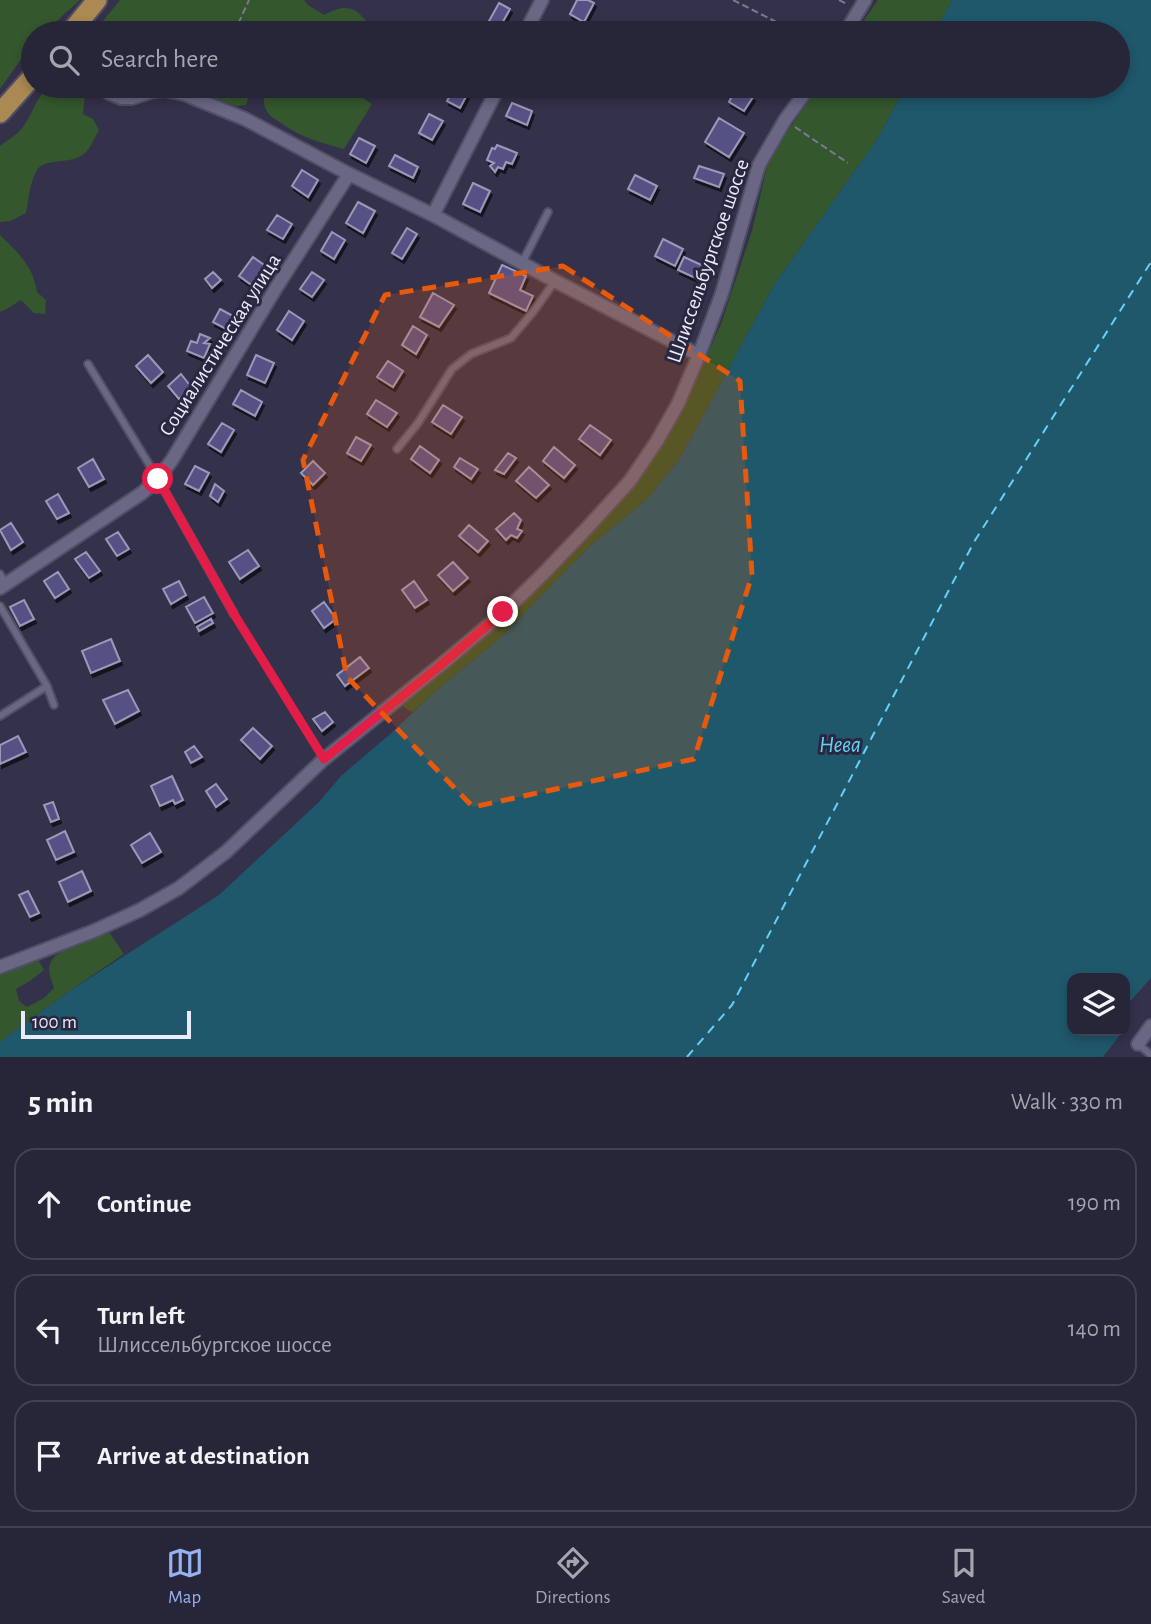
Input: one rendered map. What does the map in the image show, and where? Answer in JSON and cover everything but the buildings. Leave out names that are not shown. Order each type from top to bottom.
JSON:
[{"type":"main road","points":[[80,21],[97,0]]},
{"type":"main road","points":[[0,113],[21,89]]},
{"type":"street","points":[[531,21],[542,0]]},
{"type":"street","points":[[852,21],[865,0]]},
{"type":"street","points":[[194,98],[245,119],[699,355]]},
{"type":"street","points":[[433,215],[493,98]]},
{"type":"street","name":"Шлиссельбургское шоссе","points":[[0,967],[94,931],[178,888],[226,852],[324,759],[503,612],[588,527],[630,481],[678,404],[722,293],[759,165],[801,98]]},
{"type":"street","name":"Социалистическая улица","points":[[2,582],[142,493],[158,479],[349,174]]},
{"type":"street","points":[[1138,1044],[1151,1026]]},
{"type":"lane","points":[[522,263],[548,212]]},
{"type":"lane","points":[[397,449],[418,423],[452,369],[471,354],[511,338],[555,281]]},
{"type":"lane","points":[[88,364],[158,479],[234,614]]},
{"type":"lane","points":[[0,606],[47,686],[54,705]]},
{"type":"lane","points":[[0,716],[47,686]]},
{"type":"lane","points":[[1138,1044],[1151,1055]]},
{"type":"path","points":[[239,21],[249,0]]},
{"type":"path","points":[[733,0],[774,21]]},
{"type":"path","points":[[785,120],[848,163]]},
{"type":"path","points":[[234,614],[324,759]]},
{"type":"highlighted area","points":[[563,266],[740,381],[752,575],[694,759],[473,807],[347,677],[303,460],[385,295]]},
{"type":"green space","points":[[0,0],[80,0],[57,21],[21,21],[21,59],[0,89]]},
{"type":"green space","points":[[120,0],[304,0],[324,15],[348,8],[359,13],[366,21],[103,21]]},
{"type":"green space","points":[[878,0],[952,0],[941,21],[863,21]]},
{"type":"green space","points":[[40,98],[85,98],[83,114],[93,119],[99,130],[84,154],[41,166],[32,181],[26,213],[10,221],[0,222],[0,146],[26,123]]},
{"type":"green space","points":[[213,98],[248,98],[246,105],[236,106]]},
{"type":"green space","points":[[264,98],[363,98],[372,104],[344,149],[319,142],[289,128],[267,112]]},
{"type":"green space","points":[[811,98],[900,98],[878,138],[774,285],[679,460],[647,499],[591,545],[498,640],[413,712],[408,710],[402,705],[425,681],[584,541],[677,422],[721,324],[752,231],[769,158]]},
{"type":"green space","points":[[0,235],[19,254],[32,274],[37,292],[46,300],[45,314],[34,313],[21,300],[0,312]]},
{"type":"green space","points":[[109,932],[124,954],[0,1042],[0,972],[39,961],[44,970],[16,989],[19,1001],[27,1007],[44,998],[54,988],[49,967],[56,956],[78,943]]},
{"type":"water","name":"Нева","points":[[952,0],[1151,0],[1151,978],[1130,1001],[1130,973],[1067,973],[1067,1036],[1119,1036],[1103,1057],[0,1057],[0,1042],[68,992],[219,895],[319,802],[342,775],[438,689],[498,640],[591,545],[647,499],[679,460],[774,285],[878,138],[900,98],[1130,98],[1130,21],[941,21]]},
{"type":"ferry route","points":[[687,1057],[732,1005],[974,542],[1151,262]]},
{"type":"route","points":[[158,479],[234,614],[324,759],[503,612]]}]
